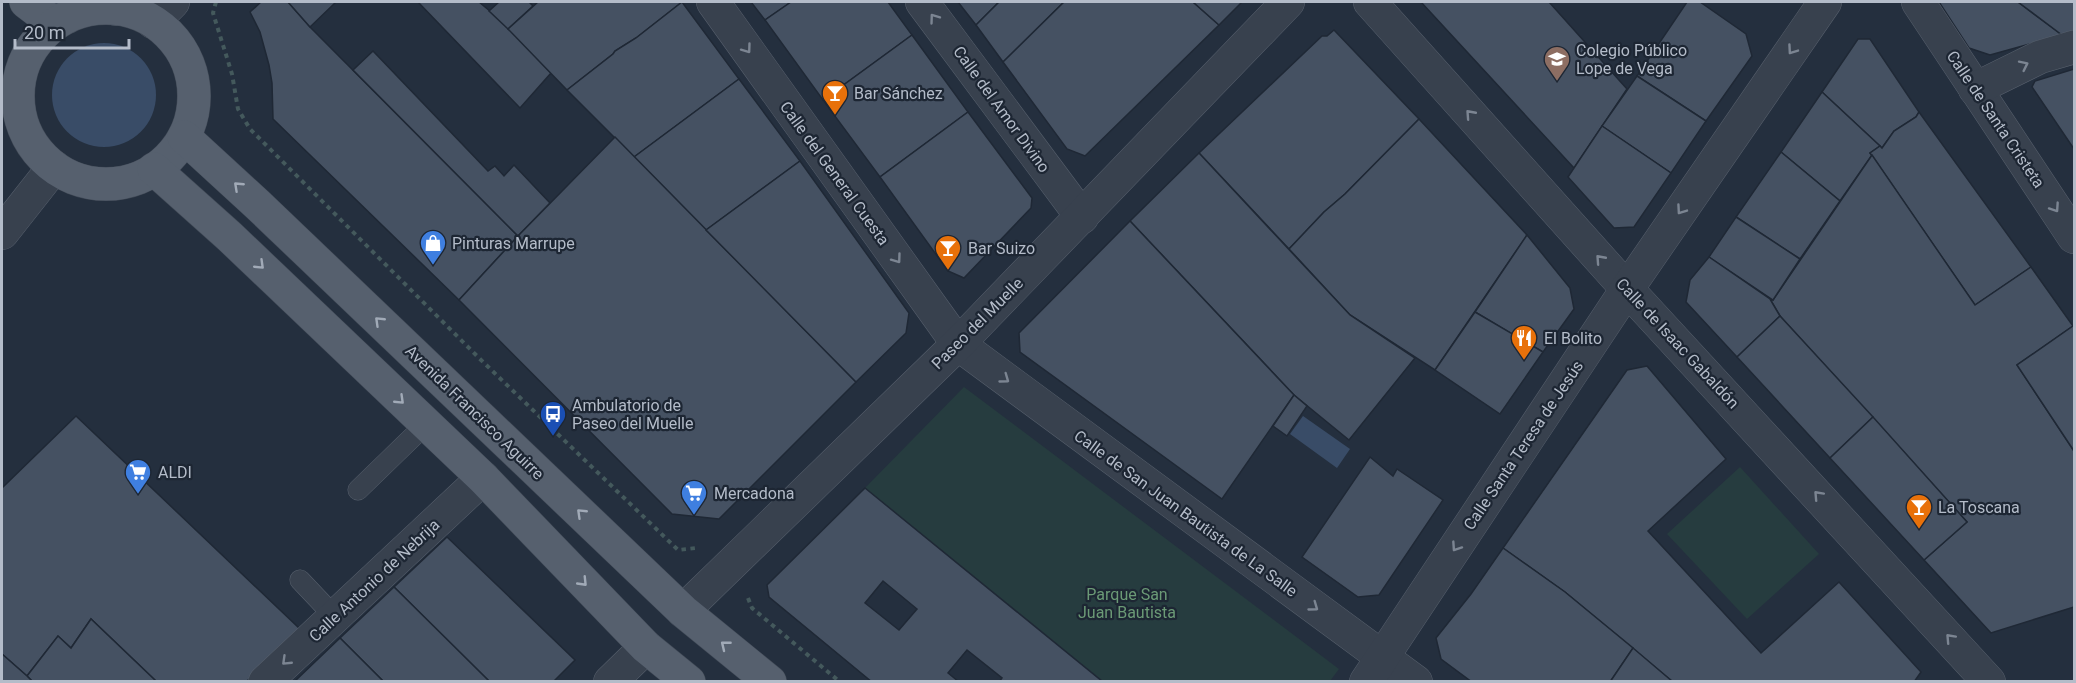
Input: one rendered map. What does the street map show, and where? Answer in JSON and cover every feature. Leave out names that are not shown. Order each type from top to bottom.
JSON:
[{"type":"main road","points":[[26,2],[64,14],[118,5],[136,14],[163,12],[170,36],[178,47],[190,74],[193,88],[192,109],[183,137],[169,157],[154,170],[126,182],[104,184],[75,178],[54,168],[35,148],[22,124],[11,61],[32,47],[64,14]]},
{"type":"main road","name":"Avenida Francisco Aguirre","points":[[183,137],[257,204],[683,611],[770,681]]},
{"type":"main road","points":[[154,170],[229,236],[483,478],[646,647],[689,681]]},
{"type":"street","name":"Calle del General Cuesta","points":[[713,2],[958,344]]},
{"type":"street","name":"Calle del Amor Divino","points":[[922,2],[1082,217]]},
{"type":"street","name":"Paseo del Muelle","points":[[683,611],[958,344],[1288,2]]},
{"type":"street","name":"Calle de Isaac Gabaldón","points":[[1370,2],[1627,288],[1989,681]]},
{"type":"street","name":"Calle Santa Teresa de Jesús","points":[[1374,670],[1627,288],[1825,2]]},
{"type":"street","name":"Calle de Santa Cristeta","points":[[1918,2],[2074,237]]},
{"type":"street","points":[[1975,89],[2040,57],[2074,46]]},
{"type":"street","points":[[2,233],[54,168]]},
{"type":"street","name":"Calle de San Juan Bautista de La Salle","points":[[958,344],[1374,670],[1416,681]]},
{"type":"street","name":"Calle Antonio de Nebrija","points":[[265,681],[483,478]]},
{"type":"street","points":[[610,681],[646,647]]},
{"type":"lane","points":[[358,490],[425,424]]},
{"type":"lane","points":[[300,580],[334,616]]},
{"type":"path","points":[[216,2],[213,13],[232,74],[238,110],[250,129],[471,350],[678,550],[704,547]]},
{"type":"path","points":[[747,593],[752,608],[840,681]]},
{"type":"green space","name":"Parque San Juan Bautista","points":[[964,387],[1339,669],[1330,681],[1103,681],[865,488]]},
{"type":"green space","points":[[1740,467],[1819,554],[1747,619],[1667,534]]},
{"type":"water","points":[[104,43],[124,47],[133,52],[147,66],[152,75],[156,95],[152,115],[147,124],[133,138],[124,143],[104,147],[84,143],[75,138],[61,124],[56,115],[52,95],[56,75],[61,66],[75,52],[84,47]]},
{"type":"water","points":[[1303,416],[1350,449],[1337,468],[1290,434]]},
{"type":"building","points":[[261,2],[288,2],[310,27],[518,236],[459,300],[273,119],[269,65],[260,32],[250,12]]},
{"type":"building","points":[[288,2],[336,2],[310,27]]},
{"type":"building","points":[[418,2],[479,2],[503,22],[551,73],[520,108]]},
{"type":"building","points":[[499,2],[529,2],[533,6],[508,29],[489,11]]},
{"type":"building","points":[[538,2],[682,2],[636,38],[615,51],[567,90],[508,29]]},
{"type":"building","points":[[682,2],[739,79],[634,157],[567,90],[615,51],[636,38]]},
{"type":"building","points":[[751,2],[791,2],[765,20]]},
{"type":"building","points":[[791,2],[888,2],[912,35],[823,100],[765,20]]},
{"type":"building","points":[[958,2],[999,2],[976,25]]},
{"type":"building","points":[[999,2],[1064,2],[1003,62],[976,25]]},
{"type":"building","points":[[1064,2],[1193,2],[1219,25],[1085,156],[1067,149],[1003,62]]},
{"type":"building","points":[[1193,2],[1242,2],[1219,25]]},
{"type":"building","name":"Colegio Público Lope de Vega","points":[[1421,2],[1549,2],[1627,89],[1574,168]]},
{"type":"building","points":[[1687,2],[1700,2],[1746,34],[1752,56],[1706,121],[1637,76]]},
{"type":"building","points":[[1939,2],[2018,2],[2062,35],[1990,55],[1969,48]]},
{"type":"building","points":[[2018,2],[2074,2],[2074,31],[2062,35]]},
{"type":"building","points":[[1334,30],[1419,119],[1289,249],[1199,153],[1322,36],[1327,36]]},
{"type":"building","points":[[912,35],[968,112],[880,177],[823,100]]},
{"type":"building","points":[[1858,39],[1870,39],[1919,112],[1916,117],[1894,131],[1882,148],[1822,92]]},
{"type":"building","points":[[373,51],[488,171],[495,166],[504,176],[514,165],[550,203],[518,236],[353,70]]},
{"type":"building","points":[[2074,69],[2074,149],[2032,87],[2035,81]]},
{"type":"building","points":[[1637,76],[1706,121],[1671,173],[1602,126]]},
{"type":"building","points":[[739,79],[800,161],[706,230],[634,157]]},
{"type":"building","points":[[1822,92],[1880,146],[1870,153],[1872,155],[1840,201],[1781,152]]},
{"type":"building","points":[[968,112],[1032,198],[1031,208],[964,278],[948,271],[880,177]]},
{"type":"building","points":[[1919,112],[2031,267],[1975,305],[1870,153],[1880,146],[1882,148],[1894,131],[1916,117]]},
{"type":"building","points":[[1419,119],[1527,235],[1435,370],[1350,315],[1289,249]]},
{"type":"building","points":[[1602,126],[1671,173],[1634,227],[1614,228],[1568,177]]},
{"type":"building","points":[[615,137],[856,382],[719,519],[672,514],[459,300]]},
{"type":"building","points":[[1781,152],[1840,201],[1800,259],[1736,217]]},
{"type":"building","points":[[1199,153],[1350,315],[1415,358],[1349,440],[1294,395],[1130,221]]},
{"type":"building","points":[[1872,155],[1975,305],[2031,267],[2073,326],[2017,365],[2074,451],[2074,607],[1991,633],[1924,560],[1967,522],[1780,316],[1770,299],[1773,300]]},
{"type":"building","points":[[800,161],[909,313],[906,333],[856,382],[706,230]]},
{"type":"building","points":[[1736,217],[1800,259],[1773,300],[1709,257]]},
{"type":"building","points":[[1130,221],[1294,395],[1222,499],[1020,352],[1019,333]]},
{"type":"building","points":[[1527,235],[1570,288],[1574,309],[1543,352],[1475,312]]},
{"type":"building","points":[[1709,257],[1770,299],[1780,316],[1737,357],[1686,302],[1690,280]]},
{"type":"building","points":[[1475,312],[1543,352],[1500,414],[1435,370]]},
{"type":"building","points":[[1780,316],[1873,417],[1830,458],[1737,357]]},
{"type":"building","points":[[2074,327],[2074,451],[2017,365]]},
{"type":"building","points":[[1647,366],[1726,459],[1648,531],[1761,653],[1839,582],[1921,672],[1914,682],[1673,682],[1565,592],[1503,548],[1627,370]]},
{"type":"building","points":[[1294,395],[1307,406],[1287,436],[1273,426]]},
{"type":"building","points":[[76,416],[300,629],[246,682],[157,682],[91,619],[71,648],[58,636],[27,676],[2,654],[2,488]]},
{"type":"building","points":[[1873,417],[1967,522],[1924,560],[1830,458]]},
{"type":"building","points":[[1370,457],[1393,476],[1397,469],[1443,500],[1379,595],[1358,597],[1302,557]]},
{"type":"building","points":[[865,488],[1103,682],[999,682],[1002,678],[967,650],[948,673],[959,682],[872,682],[769,597],[767,585]],"holes":[[[883,581],[917,609],[899,630],[865,603]]]},
{"type":"building","points":[[447,537],[575,660],[553,682],[490,682],[394,587]]},
{"type":"building","points":[[1503,548],[1565,592],[1633,648],[1610,682],[1472,682],[1441,659],[1436,638],[1471,594]]},
{"type":"building","points":[[394,587],[490,682],[384,682],[340,638]]},
{"type":"building","points":[[91,619],[157,682],[33,682],[27,676],[58,636],[71,648]]},
{"type":"building","points":[[340,638],[384,682],[294,682]]},
{"type":"building","points":[[1633,648],[1673,682],[1610,682]]},
{"type":"building","points":[[2,654],[27,676],[33,682],[2,682]]},
{"type":"place","name":"Colegio Público Lope de Vega","points":[[1557,82]]},
{"type":"place","name":"Bar Sánchez","points":[[835,116]]},
{"type":"place","name":"Pinturas Marrupe","points":[[433,266]]},
{"type":"place","name":"Bar Suizo","points":[[948,271]]},
{"type":"place","name":"El Bolito","points":[[1524,361]]},
{"type":"place","name":"Ambulatorio de Paseo del Muelle","points":[[553,437]]},
{"type":"place","name":"ALDI","points":[[138,495]]},
{"type":"place","name":"Mercadona","points":[[694,516]]},
{"type":"place","name":"La Toscana","points":[[1919,530]]}]
